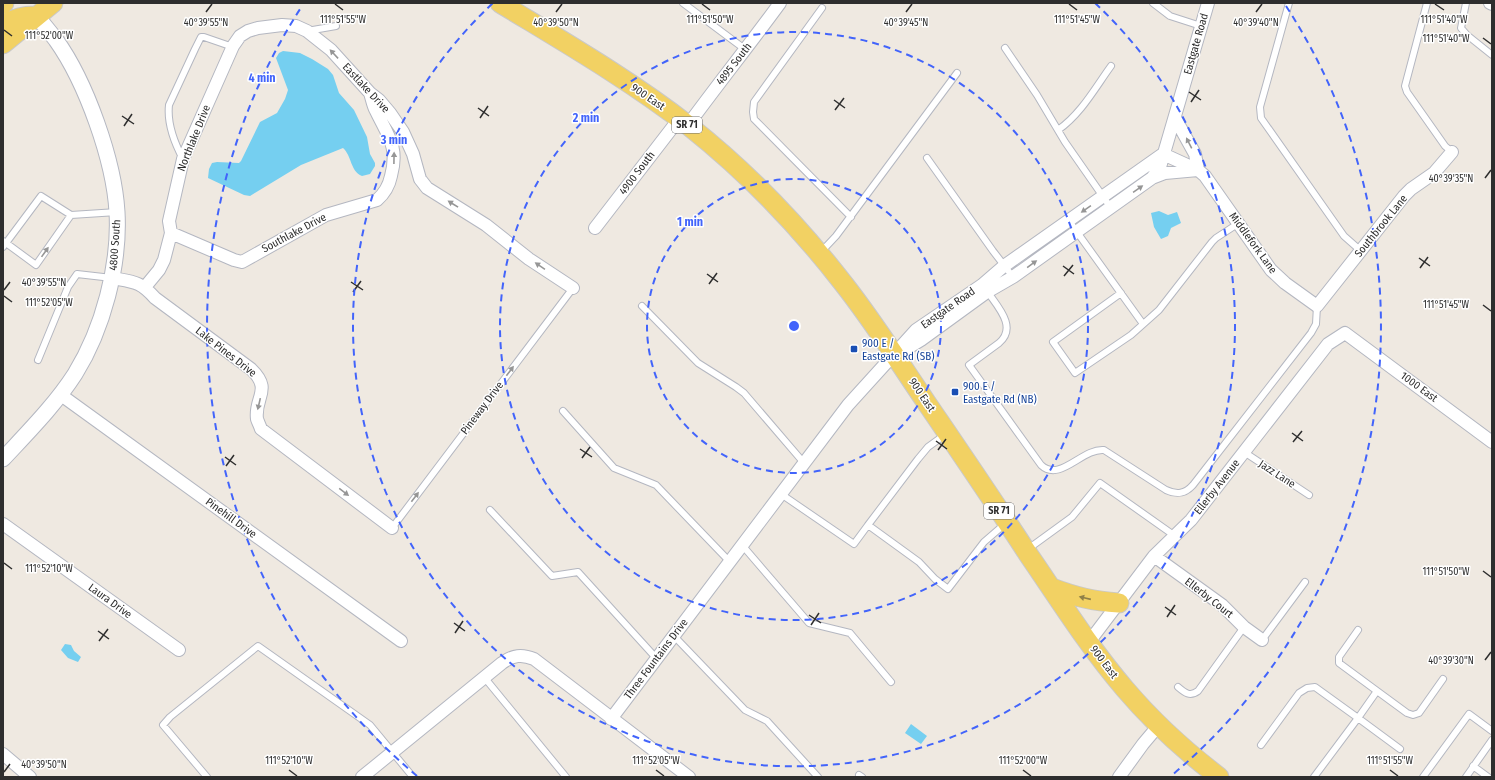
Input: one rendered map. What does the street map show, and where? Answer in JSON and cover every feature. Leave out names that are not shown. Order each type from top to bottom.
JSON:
[{"type":"main road","points":[[3,25],[52,3]]},
{"type":"main road","name":"900 East","points":[[500,3],[618,77],[683,122],[727,158],[758,187],[789,220],[843,283],[948,433],[1089,642],[1126,690],[1159,725],[1202,764],[1219,777]]},
{"type":"main road","points":[[3,44],[38,10]]},
{"type":"main road","points":[[1052,588],[1094,601],[1119,603]]},
{"type":"street","name":"4895 South","points":[[683,122],[746,50],[780,3]]},
{"type":"street","name":"Eastgate Road","points":[[894,355],[916,330],[985,288],[1013,277],[1152,178],[1160,167],[1208,3]]},
{"type":"street","name":"4800 South","points":[[3,459],[61,395],[75,373],[97,328],[112,278],[116,245],[117,212],[114,187],[107,155],[85,94],[66,57],[38,10]]},
{"type":"street","name":"Eastlake Drive","points":[[240,36],[248,31],[282,25],[296,26],[308,31],[331,50],[386,109],[403,132],[413,154],[420,179],[427,188],[486,225],[529,259],[572,288]]},
{"type":"street","name":"Northlake Drive","points":[[145,287],[159,270],[164,260],[171,233],[169,221],[183,159],[233,47],[240,36]]},
{"type":"street","name":"Southlake Drive","points":[[171,233],[242,262],[326,214],[377,200],[383,195],[389,186],[393,168],[394,153],[390,137],[375,110],[370,93]]},
{"type":"street","name":"Middlefork Lane","points":[[1175,118],[1195,154],[1198,170]]},
{"type":"street","name":"4900 South","points":[[595,228],[683,122]]},
{"type":"street","name":"Southbrook Lane","points":[[1317,306],[1404,196],[1411,189],[1434,173],[1452,152]]},
{"type":"street","name":"Eastgate Road","points":[[985,288],[1004,266],[1164,154]]},
{"type":"street","name":"Middlefork Lane","points":[[1164,154],[1198,170],[1205,176],[1271,270],[1280,279],[1317,306]]},
{"type":"street","name":"Eastgate Road","points":[[1152,178],[1171,172],[1198,170]]},
{"type":"street","name":"Lake Pines Drive","points":[[112,278],[136,283],[145,287],[155,298],[251,369],[262,383],[262,392],[257,420],[261,429],[392,528]]},
{"type":"street","name":"1000 East","points":[[1345,333],[1492,442]]},
{"type":"street","name":"Ellerby Avenue","points":[[1089,642],[1154,556],[1190,520],[1328,344],[1345,333]]},
{"type":"street","name":"Three Fountains Drive","points":[[611,719],[848,406],[894,355]]},
{"type":"street","name":"Pinehill Drive","points":[[61,395],[401,641]]},
{"type":"street","name":"Laura Drive","points":[[3,524],[179,650]]},
{"type":"street","name":"Ellerby Court","points":[[1154,556],[1222,605],[1244,627],[1262,640]]},
{"type":"street","points":[[362,777],[484,677],[508,659],[519,655],[534,659],[689,777]]},
{"type":"street","points":[[1119,777],[1159,725]]},
{"type":"street","points":[[3,754],[30,777]]},
{"type":"lane","points":[[683,3],[746,50]]},
{"type":"lane","points":[[1153,3],[1170,16],[1201,26]]},
{"type":"lane","points":[[1289,3],[1260,107],[1261,118],[1344,236],[1361,251]]},
{"type":"lane","points":[[1427,3],[1405,86],[1407,92],[1445,146],[1452,152]]},
{"type":"lane","points":[[1466,3],[1461,28],[1467,35],[1492,55]]},
{"type":"lane","points":[[822,8],[754,102],[753,112],[754,119],[850,217]]},
{"type":"lane","points":[[308,31],[336,26]]},
{"type":"lane","points":[[183,159],[176,146],[168,112],[169,105],[201,38],[204,37],[233,47]]},
{"type":"lane","points":[[1005,48],[1111,208]]},
{"type":"lane","points":[[1058,130],[1068,124],[1076,115],[1111,66]]},
{"type":"lane","points":[[819,254],[836,236],[957,73]]},
{"type":"lane","points":[[927,158],[1013,277]]},
{"type":"lane","points":[[71,215],[36,265],[4,244],[41,196],[71,215],[117,212]]},
{"type":"lane","points":[[1069,221],[1143,324]]},
{"type":"lane","points":[[1121,293],[1053,342],[1075,373],[1131,335],[1159,310],[1212,242],[1239,223]]},
{"type":"lane","points":[[38,360],[68,287],[77,274],[112,278]]},
{"type":"lane","name":"Pineway Drive","points":[[392,528],[572,288]]},
{"type":"lane","points":[[985,288],[1007,323],[1007,332],[1000,343],[969,365],[1041,465],[1048,470],[1057,471],[1094,450],[1104,450],[1166,490],[1176,493],[1184,492],[1193,485],[1311,333],[1316,324],[1317,306]]},
{"type":"lane","points":[[642,306],[698,363],[736,386],[744,393],[804,463]]},
{"type":"lane","points":[[563,411],[614,468],[656,484],[730,562]]},
{"type":"lane","points":[[781,494],[854,544],[918,458],[928,447],[948,433]]},
{"type":"lane","name":"Jazz Lane","points":[[1244,452],[1310,495]]},
{"type":"lane","points":[[1026,550],[1072,517],[1100,483],[1175,536]]},
{"type":"lane","points":[[490,510],[552,576],[578,572],[657,659]]},
{"type":"lane","points":[[868,525],[919,562],[935,579],[948,589],[984,542],[1007,522]]},
{"type":"lane","points":[[742,545],[809,623],[850,633],[891,682]]},
{"type":"lane","points":[[1262,640],[1305,582]]},
{"type":"lane","points":[[1178,688],[1189,694],[1198,691],[1244,627]]},
{"type":"lane","points":[[1358,630],[1339,657],[1339,663],[1407,713],[1419,713],[1443,679]]},
{"type":"lane","points":[[674,636],[745,710],[767,721],[818,777]]},
{"type":"lane","points":[[207,777],[163,725],[170,717],[258,646],[370,725],[413,777]]},
{"type":"lane","points":[[484,677],[566,777]]},
{"type":"lane","points":[[1261,745],[1299,693],[1307,688],[1315,688],[1400,749]]},
{"type":"lane","points":[[1314,777],[1377,691]]},
{"type":"lane","points":[[1423,777],[1469,714],[1492,731]]},
{"type":"lane","points":[[1466,777],[1492,740]]},
{"type":"lane","points":[[1473,766],[1488,777]]},
{"type":"water","points":[[283,51],[300,53],[328,69],[333,75],[339,93],[354,110],[367,137],[370,154],[375,163],[375,166],[370,174],[362,176],[358,174],[343,148],[301,165],[250,196],[244,195],[208,178],[209,169],[212,163],[239,163],[260,122],[277,113],[288,90],[276,58],[279,53]]},
{"type":"water","points":[[1159,211],[1168,215],[1177,212],[1181,223],[1171,228],[1168,236],[1161,239],[1154,227],[1151,213]]},
{"type":"water","points":[[65,644],[71,645],[74,651],[81,657],[78,662],[68,658],[61,650]]},
{"type":"water","points":[[911,724],[927,736],[921,744],[905,733]]},
{"type":"place","name":"900 E / Eastgate Rd (SB)","points":[[854,349]]},
{"type":"place","name":"900 E / Eastgate Rd (NB)","points":[[955,392]]}]
